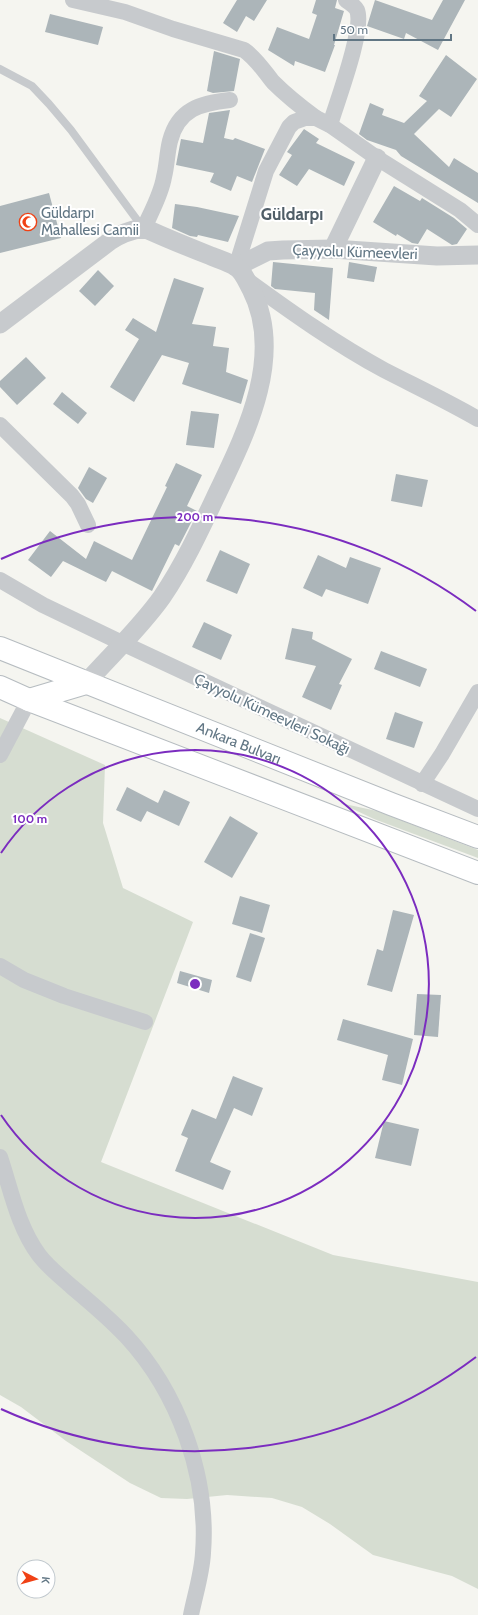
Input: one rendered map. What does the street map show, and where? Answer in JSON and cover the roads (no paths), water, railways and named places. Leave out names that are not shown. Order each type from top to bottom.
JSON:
[{"type":"main road","name":"Ankara Bulvarı","points":[[0,648],[390,804],[478,837]]},
{"type":"main road","points":[[29,700],[86,683]]},
{"type":"main road","points":[[0,687],[29,700],[478,873]]},
{"type":"street","points":[[73,0],[125,12],[173,29],[244,50],[251,54],[265,72],[285,93],[323,122],[460,210],[478,225]]},
{"type":"street","points":[[323,122],[350,60],[357,33],[358,11],[346,0]]},
{"type":"street","points":[[144,228],[160,192],[164,178],[170,141],[178,121],[185,114],[196,107],[214,102],[230,100]]},
{"type":"street","points":[[86,683],[157,604],[175,576],[223,481],[247,427],[254,409],[262,376],[263,339],[259,307],[241,274],[264,177],[283,137],[294,122],[306,118],[323,122]]},
{"type":"street","points":[[333,248],[377,158]]},
{"type":"street","points":[[0,324],[110,240],[120,234],[144,228],[241,274],[294,315],[337,343],[384,370],[427,390],[478,419]]},
{"type":"street","name":"Çayyolu Kümeevleri","points":[[241,274],[268,251],[333,248],[437,256],[478,255]]},
{"type":"street","points":[[0,425],[6,429],[72,496],[78,504],[88,525]]},
{"type":"street","name":"Çayyolu Kümeevleri Sokağı","points":[[0,580],[43,605],[478,810]]},
{"type":"street","points":[[422,784],[446,747],[478,692]]},
{"type":"street","points":[[0,755],[29,700]]},
{"type":"street","points":[[0,966],[24,980],[64,996],[145,1022]]},
{"type":"street","points":[[0,1157],[21,1222],[40,1256],[126,1336],[146,1360],[161,1382],[176,1413],[187,1440],[202,1494],[204,1522],[203,1554],[191,1615]]},
{"type":"lane","points":[[0,69],[32,86],[49,104],[72,130],[144,228]]},
{"type":"place","name":"Güldarpı Mahallesi Camii","points":[[28,222]]},
{"type":"district","name":"Güldarpı","points":[[292,214]]}]
